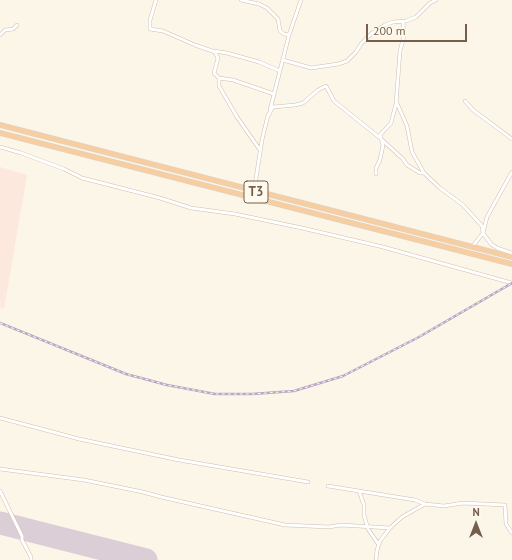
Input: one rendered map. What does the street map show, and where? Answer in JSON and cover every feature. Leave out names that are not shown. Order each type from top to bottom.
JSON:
[{"type":"highway","name":"T3","points":[[0,125],[512,257]]},
{"type":"highway","name":"T3","points":[[0,133],[512,264]]},
{"type":"street","points":[[156,0],[150,20],[150,29],[163,31],[215,52],[218,56],[214,73],[219,78],[229,79],[274,94]]},
{"type":"street","points":[[241,0],[259,4],[267,8],[278,19],[280,31],[289,35]]},
{"type":"street","points":[[254,191],[260,151],[268,116],[289,35],[301,0]]},
{"type":"street","points":[[283,60],[311,68],[338,64],[347,60],[356,52],[361,44],[372,33],[393,22],[416,17],[430,3],[436,0]]},
{"type":"street","points":[[380,138],[391,123],[396,101],[396,85],[400,51],[404,36],[403,21]]},
{"type":"street","points":[[0,35],[5,30],[13,29],[17,25]]},
{"type":"street","points":[[210,50],[259,62],[280,71]]},
{"type":"street","points":[[219,78],[219,86],[237,117],[260,151]]},
{"type":"street","points":[[268,116],[273,107],[302,103],[318,90],[326,86],[334,101],[380,138],[403,159],[407,165],[420,173],[424,173]]},
{"type":"street","points":[[396,101],[407,126],[412,152],[424,173],[440,188],[463,204],[482,226],[483,233],[491,244],[512,253]]},
{"type":"street","points":[[464,101],[473,110],[512,139]]},
{"type":"street","points":[[376,174],[376,168],[380,160],[383,145],[380,138]]},
{"type":"street","points":[[0,147],[64,169],[82,178],[160,198],[192,208],[235,214],[302,228],[383,247],[512,282]]},
{"type":"street","points":[[472,247],[483,233],[487,217],[512,172]]},
{"type":"street","points":[[0,418],[79,439],[179,460],[308,482]]},
{"type":"street","points":[[0,469],[84,480],[285,525],[330,527],[341,525],[390,528]]},
{"type":"street","points":[[328,486],[415,500],[425,504],[444,506],[463,503],[505,505],[506,524],[512,533]]},
{"type":"street","points":[[0,491],[22,536],[22,540],[31,557],[31,560]]},
{"type":"street","points":[[359,491],[364,505],[364,515],[368,527],[379,545]]},
{"type":"street","points":[[376,560],[379,545],[390,528],[402,517],[425,504]]},
{"type":"shaded area","points":[[0,167],[27,175],[4,309],[0,307]]},
{"type":"runway","points":[[0,523],[146,560]]},
{"type":"railway","points":[[0,323],[126,374],[167,385],[215,394],[252,394],[294,391],[343,376],[419,337],[512,283]]}]
